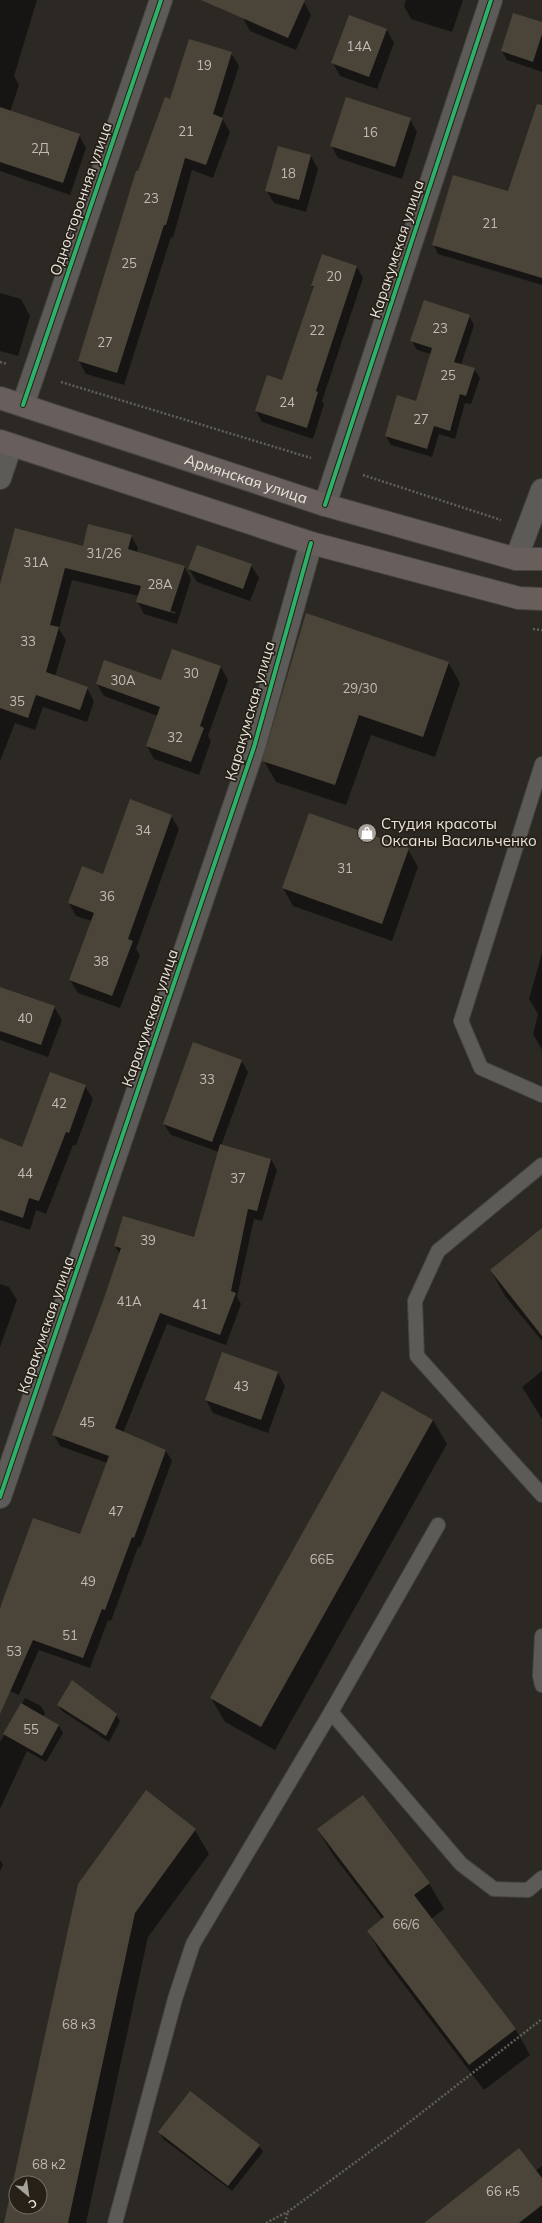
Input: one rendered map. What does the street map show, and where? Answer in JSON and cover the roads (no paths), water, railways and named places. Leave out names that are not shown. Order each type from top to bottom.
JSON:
[{"type":"main road","name":"Армянская улица","points":[[0,398],[325,505],[516,559],[542,559]]},
{"type":"main road","points":[[5,443],[311,542],[519,598],[542,599]]},
{"type":"street","name":"Односторонняя улица","points":[[23,405],[161,0]]},
{"type":"street","name":"Каракумская улица","points":[[325,505],[491,0]]},
{"type":"street","points":[[0,478],[5,443]]},
{"type":"street","points":[[516,559],[542,490]]},
{"type":"street","name":"Каракумская улица","points":[[0,1498],[254,748],[311,542]]},
{"type":"lane","points":[[542,764],[461,1021],[481,1068],[542,1095]]},
{"type":"lane","points":[[542,1165],[438,1251],[416,1300],[417,1356],[542,1495]]},
{"type":"lane","points":[[116,2223],[174,1999],[192,1944],[331,1712],[438,1525]]},
{"type":"lane","points":[[542,1636],[540,1676],[542,1685]]},
{"type":"lane","points":[[331,1712],[461,1864],[494,1889],[528,1890],[542,1878]]},
{"type":"place","name":"Студия красоты Оксаны Васильченко","points":[[367,833]]}]
